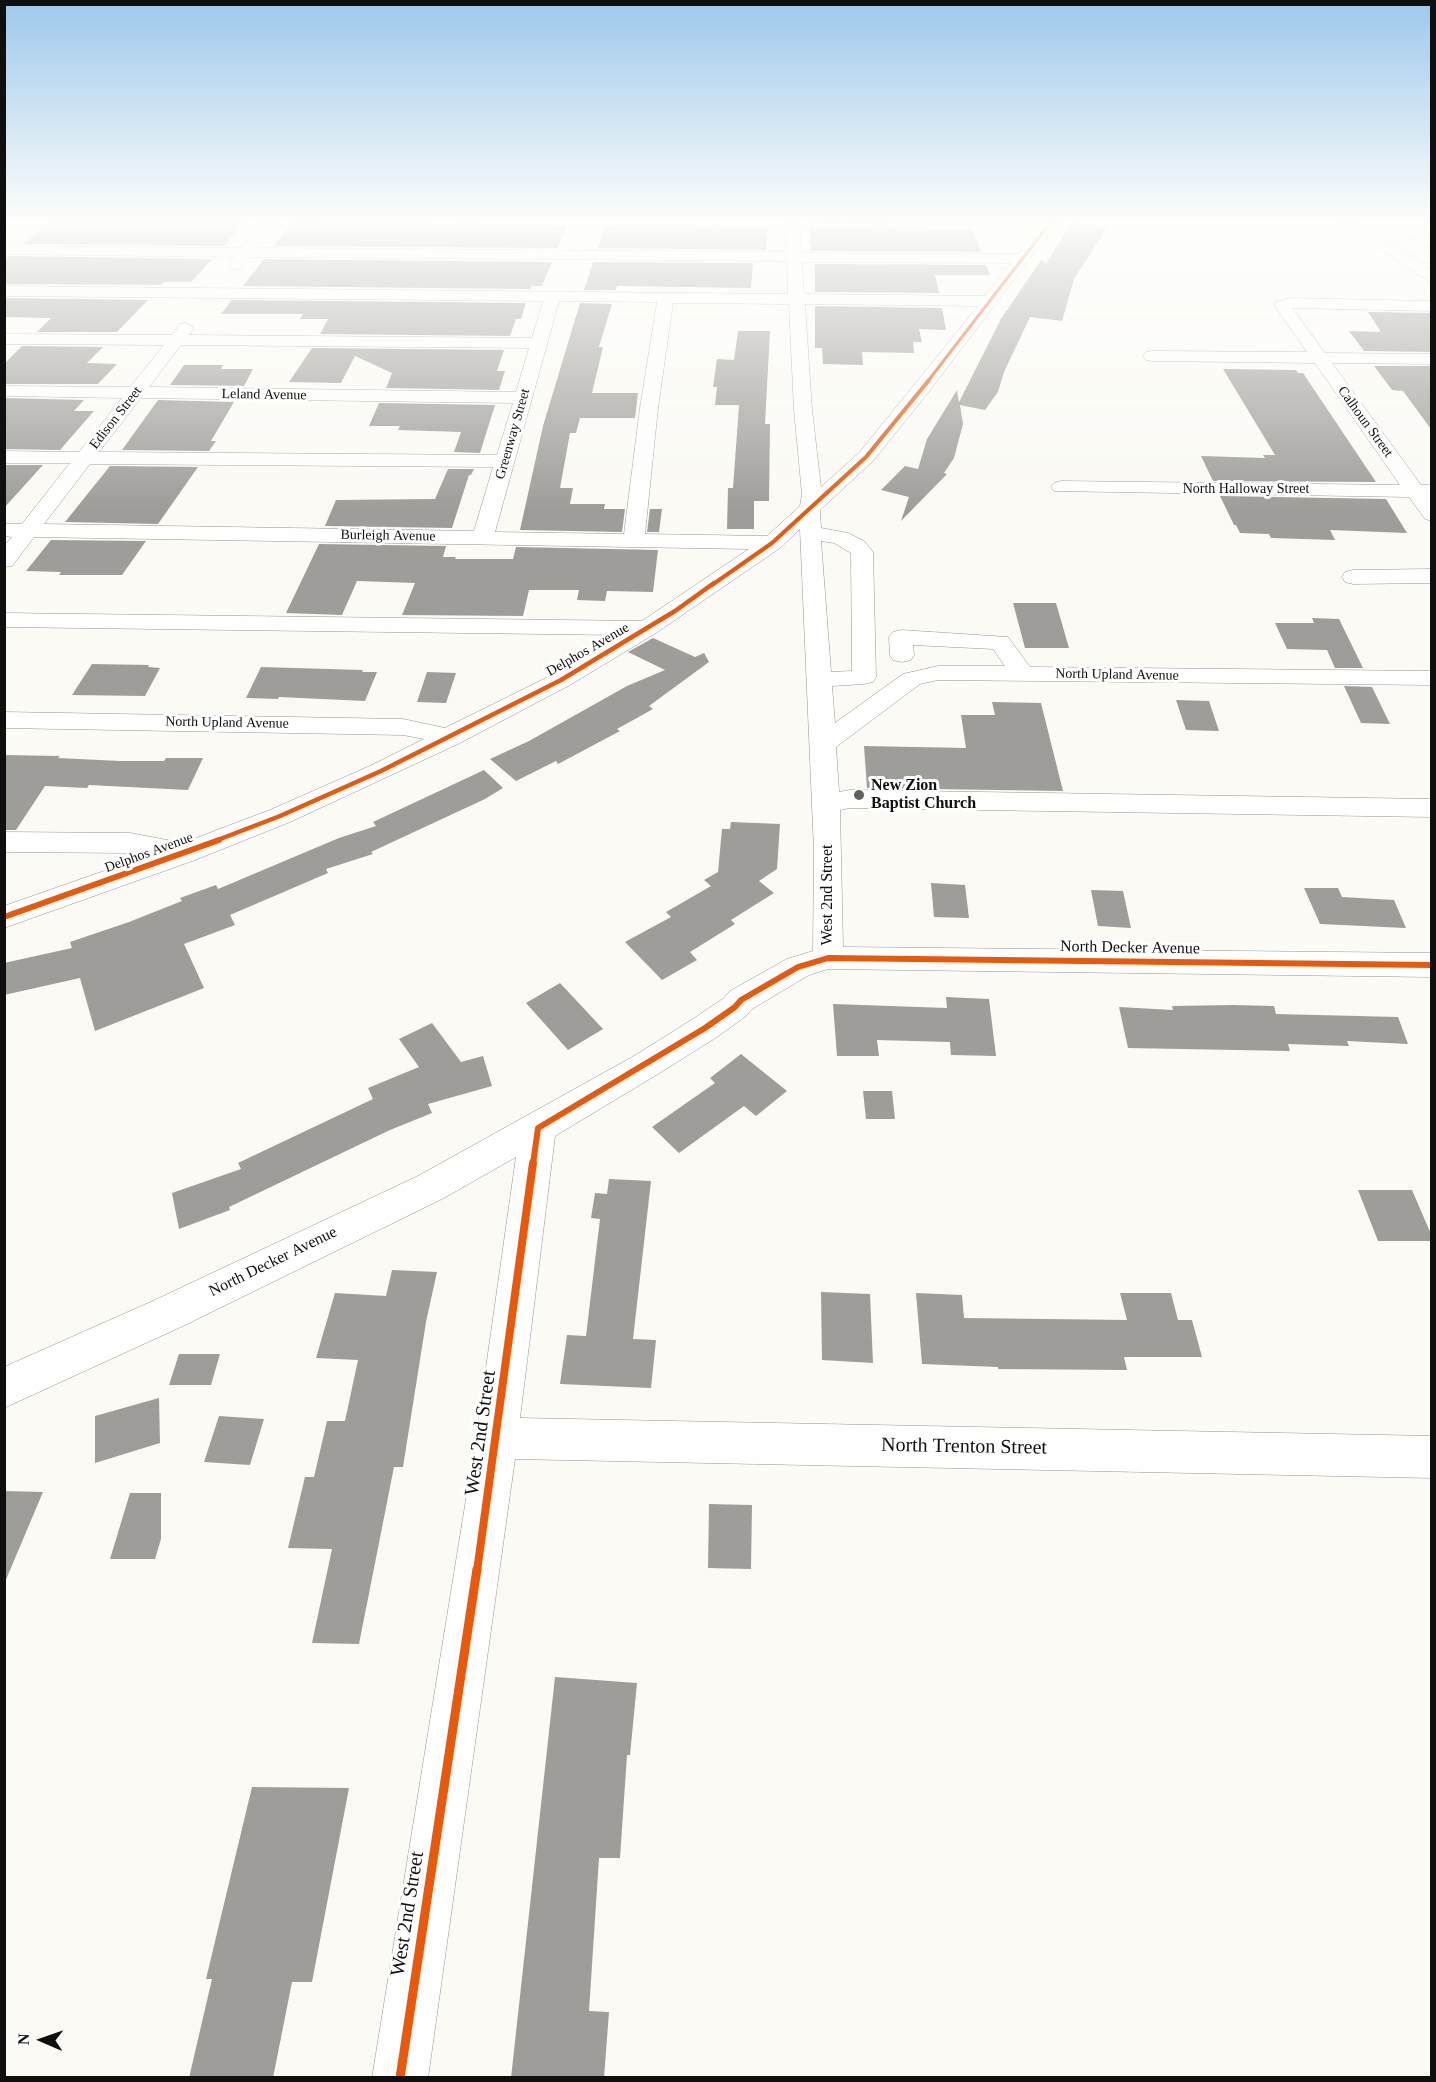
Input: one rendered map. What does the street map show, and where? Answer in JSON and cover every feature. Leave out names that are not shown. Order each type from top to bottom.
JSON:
[{"type":"street","name":"Edison Street","points":[[4,561],[195,316]]},
{"type":"street","name":"Greenway Street","points":[[483,537],[547,316]]},
{"type":"street","points":[[634,539],[649,408],[663,316]]},
{"type":"street","name":"West 2nd Street","points":[[400,2078],[497,1438],[538,1128],[646,1065],[735,1007],[741,1000],[798,967],[828,958],[826,803],[819,679],[839,614],[837,567],[810,521],[812,494],[803,411],[797,316]]},
{"type":"street","name":"Delphos Avenue","points":[[4,916],[185,853],[324,796],[448,738],[561,680],[648,628],[772,543],[810,521],[921,390],[977,316]]},
{"type":"street","name":"Calhoun Street","points":[[1289,316],[1318,358],[1423,491],[1431,515]]},
{"type":"street","points":[[4,339],[540,343]]},
{"type":"street","points":[[1152,356],[1431,359]]},
{"type":"street","name":"Leland Avenue","points":[[4,391],[524,398]]},
{"type":"street","points":[[4,457],[506,461]]},
{"type":"street","name":"North Halloway Street","points":[[1061,488],[1423,491]]},
{"type":"street","points":[[810,521],[856,546],[862,552],[837,567],[839,614],[864,647],[864,676],[851,679],[819,679]]},
{"type":"street","name":"Burleigh Avenue","points":[[4,530],[772,543]]},
{"type":"street","points":[[1353,577],[1431,576]]},
{"type":"street","points":[[4,620],[648,628]]},
{"type":"street","points":[[902,655],[901,637],[1000,642],[1023,674]]},
{"type":"street","points":[[864,647],[902,655],[924,675]]},
{"type":"street","name":"North Upland Avenue","points":[[824,744],[912,680],[938,673],[1431,678]]},
{"type":"street","name":"North Upland Avenue","points":[[4,720],[403,727],[448,738]]},
{"type":"street","points":[[826,803],[850,799],[1431,808]]},
{"type":"street","points":[[4,842],[130,843],[185,853]]},
{"type":"street","name":"North Decker Avenue","points":[[828,958],[1431,965]]},
{"type":"street","name":"North Decker Avenue","points":[[4,1388],[159,1318],[431,1186],[538,1128]]},
{"type":"street","name":"North Trenton Street","points":[[497,1438],[1431,1457]]},
{"type":"building","points":[[132,316],[117,332],[37,332],[51,318],[4,317]]},
{"type":"building","points":[[302,316],[522,316],[521,319],[516,319],[510,336],[320,334],[328,319],[300,319]]},
{"type":"building","points":[[576,316],[608,316],[599,347],[603,347],[592,393],[638,393],[635,418],[580,418],[576,433],[570,433],[560,488],[573,488],[570,504],[605,504],[604,509],[625,509],[622,532],[520,530],[543,426]]},
{"type":"building","points":[[815,316],[943,316],[946,330],[919,329],[922,342],[913,342],[914,353],[862,352],[863,365],[823,364],[822,348],[815,348]]},
{"type":"building","points":[[1003,316],[1063,316],[1062,321],[1030,317],[1004,372],[998,392],[985,410],[960,405],[963,424],[954,458],[944,473],[947,474],[901,521],[909,497],[881,490],[905,466],[918,469],[927,439],[957,390],[959,402]]},
{"type":"building","points":[[1371,316],[1431,316],[1431,352],[1364,351],[1349,331],[1381,332]]},
{"type":"building","points":[[738,331],[770,331],[765,424],[770,424],[769,501],[754,501],[754,529],[727,529],[728,488],[733,488],[739,405],[715,405],[717,387],[713,387],[717,359],[734,360]]},
{"type":"building","points":[[22,346],[103,347],[87,363],[117,364],[98,384],[4,384],[4,364]]},
{"type":"building","points":[[312,348],[504,350],[497,371],[505,371],[499,390],[386,388],[392,373],[355,356],[341,383],[289,382]]},
{"type":"building","points":[[184,365],[223,365],[221,369],[253,369],[244,386],[170,385]]},
{"type":"building","points":[[1374,366],[1431,366],[1431,429],[1403,391],[1392,390]]},
{"type":"building","points":[[1223,369],[1296,370],[1298,373],[1303,373],[1376,482],[1213,481],[1201,456],[1265,458],[1263,455],[1275,455]]},
{"type":"building","points":[[4,398],[84,400],[74,411],[94,411],[60,450],[4,449]]},
{"type":"building","points":[[158,400],[234,402],[211,441],[216,441],[209,451],[122,450]]},
{"type":"building","points":[[379,403],[495,405],[480,453],[454,452],[461,432],[398,430],[400,426],[369,426]]},
{"type":"building","points":[[4,465],[43,465],[4,508]]},
{"type":"building","points":[[110,466],[198,467],[158,524],[65,522]]},
{"type":"building","points":[[448,469],[474,469],[469,475],[452,528],[325,526],[336,500],[435,499]]},
{"type":"building","points":[[1220,496],[1386,499],[1407,533],[1330,530],[1335,540],[1271,538],[1269,534],[1240,533]]},
{"type":"building","points":[[650,509],[662,509],[659,532],[647,532]]},
{"type":"building","points":[[51,540],[146,541],[122,575],[59,575],[61,572],[26,571]]},
{"type":"building","points":[[319,544],[446,546],[443,557],[456,557],[455,559],[513,559],[516,547],[658,550],[653,592],[607,591],[605,601],[577,600],[579,590],[529,590],[523,616],[402,615],[415,583],[357,581],[342,615],[286,613]]},
{"type":"building","points":[[1013,603],[1056,603],[1069,648],[1025,648]]},
{"type":"building","points":[[1312,618],[1339,619],[1363,668],[1335,668],[1327,650],[1287,649],[1275,623],[1314,623]]},
{"type":"building","points":[[653,638],[695,657],[704,653],[709,662],[649,706],[653,709],[617,729],[620,731],[558,764],[556,761],[516,781],[490,759],[529,741],[627,686],[665,670],[628,652]]},
{"type":"building","points":[[92,664],[149,665],[148,667],[160,668],[145,696],[72,695]]},
{"type":"building","points":[[261,667],[377,672],[365,701],[279,697],[278,699],[246,698]]},
{"type":"building","points":[[427,672],[456,673],[446,703],[417,702]]},
{"type":"building","points":[[1344,686],[1372,687],[1390,724],[1361,723]]},
{"type":"building","points":[[1176,700],[1209,701],[1219,731],[1186,730]]},
{"type":"building","points":[[992,702],[1041,703],[1063,791],[867,788],[864,746],[966,748],[961,715],[995,715]]},
{"type":"building","points":[[4,755],[60,756],[58,758],[120,761],[203,758],[188,790],[89,785],[87,788],[45,786],[16,830],[4,830]]},
{"type":"building","points":[[484,770],[503,788],[485,799],[371,852],[373,854],[326,869],[328,873],[230,915],[235,925],[184,944],[204,988],[95,1031],[80,978],[4,995],[4,963],[72,948],[70,942],[129,922],[182,901],[180,898],[216,885],[218,889],[339,838],[376,826],[373,822]]},
{"type":"building","points":[[731,822],[780,824],[777,869],[759,881],[774,893],[731,920],[735,924],[690,952],[697,960],[662,980],[625,942],[671,917],[666,912],[711,886],[704,880],[718,872],[722,829],[730,829]]},
{"type":"building","points":[[931,883],[965,885],[969,918],[934,917]]},
{"type":"building","points":[[1304,888],[1338,888],[1342,897],[1394,900],[1406,928],[1320,924]]},
{"type":"building","points":[[1091,890],[1123,891],[1131,928],[1098,926]]},
{"type":"building","points":[[560,983],[603,1029],[568,1050],[526,1003]]},
{"type":"building","points":[[946,997],[989,999],[996,1056],[951,1055],[950,1042],[877,1040],[879,1056],[837,1056],[833,1004],[947,1008]]},
{"type":"building","points":[[1172,1006],[1274,1006],[1276,1014],[1398,1017],[1408,1044],[1347,1041],[1349,1046],[1288,1044],[1290,1051],[1128,1048],[1119,1007],[1173,1010]]},
{"type":"building","points":[[432,1023],[461,1062],[483,1056],[492,1086],[428,1104],[432,1113],[390,1130],[229,1207],[230,1210],[179,1229],[172,1193],[241,1169],[238,1163],[373,1099],[368,1088],[419,1067],[399,1039]]},
{"type":"building","points":[[741,1054],[787,1091],[756,1116],[744,1106],[679,1153],[652,1127],[715,1083],[710,1078]]},
{"type":"building","points":[[863,1091],[892,1091],[895,1119],[866,1119]]},
{"type":"building","points":[[609,1179],[651,1181],[633,1339],[656,1340],[651,1388],[560,1384],[567,1335],[586,1336],[600,1219],[591,1218],[595,1193],[607,1194]]},
{"type":"building","points":[[1358,1190],[1412,1190],[1431,1234],[1431,1241],[1378,1241]]},
{"type":"building","points":[[392,1270],[437,1272],[426,1322],[403,1467],[394,1467],[359,1644],[312,1643],[332,1549],[288,1548],[305,1477],[314,1477],[327,1421],[345,1421],[358,1360],[316,1358],[335,1293],[386,1296]]},
{"type":"building","points":[[821,1292],[870,1294],[873,1363],[822,1360]]},
{"type":"building","points":[[916,1293],[962,1295],[964,1318],[1127,1320],[1120,1293],[1171,1293],[1178,1320],[1192,1320],[1202,1357],[1124,1357],[1127,1370],[998,1369],[998,1367],[922,1364]]},
{"type":"building","points":[[179,1354],[220,1354],[211,1385],[169,1385]]},
{"type":"building","points":[[159,1398],[160,1443],[95,1463],[95,1416]]},
{"type":"building","points":[[219,1416],[264,1419],[250,1465],[204,1462]]},
{"type":"building","points":[[4,1491],[43,1492],[5,1582],[4,1582]]},
{"type":"building","points":[[130,1493],[161,1493],[161,1539],[155,1559],[110,1559]]},
{"type":"building","points":[[709,1504],[752,1505],[751,1569],[708,1568]]},
{"type":"building","points":[[555,1677],[637,1683],[630,1755],[627,1755],[620,1858],[599,1858],[589,2011],[609,2012],[604,2078],[511,2078]]},
{"type":"building","points":[[252,1787],[349,1788],[312,1982],[292,1982],[273,2078],[189,2078],[212,1979],[206,1979]]},
{"type":"cycle path","points":[[4,917],[185,853],[280,816],[381,771],[561,680],[675,611],[772,543],[866,457],[978,316]]},
{"type":"cycle path","points":[[400,2078],[497,1438],[538,1128],[705,1028],[735,1007],[741,1000],[798,967],[828,958],[1432,965]]},
{"type":"place","name":"New Zion Baptist Church","points":[[859,795]]}]
